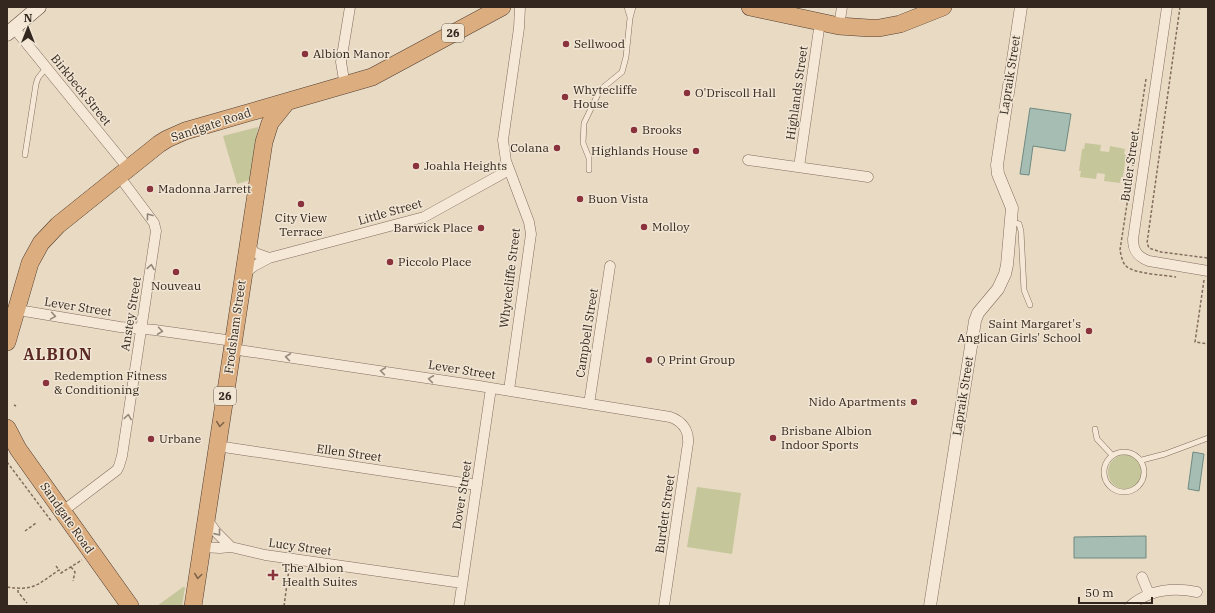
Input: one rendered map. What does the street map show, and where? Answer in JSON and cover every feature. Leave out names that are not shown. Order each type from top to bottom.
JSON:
[{"type":"highway","points":[[750,7],[839,26],[869,28],[900,24],[943,7]]},
{"type":"highway","name":"Sandgate Road","points":[[7,342],[11,312],[30,263],[41,243],[58,225],[159,144],[175,135],[345,86],[377,74],[498,8]]},
{"type":"highway","name":"Frodsham Street","points":[[193,606],[265,136],[270,123],[286,103]]},
{"type":"highway","name":"Sandgate Road","points":[[7,428],[14,444],[57,516],[130,606]]},
{"type":"main road","points":[[11,31],[39,7]]},
{"type":"street","points":[[345,86],[341,62],[350,7]]},
{"type":"street","name":"Whytecliffe Street","points":[[509,390],[531,234],[529,222],[504,155],[502,140],[519,28],[520,7]]},
{"type":"street","points":[[839,26],[842,7]]},
{"type":"street","name":"Lapraik Street","points":[[930,606],[975,321],[978,313],[998,289],[1005,274],[1012,222],[1012,208],[998,174],[997,165],[1021,7]]},
{"type":"street","name":"Butler Street","points":[[1167,7],[1133,246],[1136,254],[1148,261],[1206,276]]},
{"type":"street","name":"Highlands Street","points":[[799,167],[820,22]]},
{"type":"street","name":"Birkbeck Street","points":[[11,31],[46,68],[124,172]]},
{"type":"street","points":[[748,160],[868,176]]},
{"type":"street","name":"Little Street","points":[[243,275],[254,266],[269,258],[424,217],[509,170]]},
{"type":"street","name":"Anstey Street","points":[[57,516],[108,477],[119,466],[122,456],[142,329],[156,226],[124,172]]},
{"type":"street","points":[[248,244],[255,253],[269,258]]},
{"type":"street","name":"Campbell Street","points":[[589,404],[610,266]]},
{"type":"street","name":"Lever Street","points":[[11,312],[24,311],[120,327],[142,329],[670,417],[679,421],[685,427]]},
{"type":"street","name":"Dover Street","points":[[458,606],[491,388]]},
{"type":"street","name":"Burdett Street","points":[[664,606],[688,443],[688,433],[685,427]]},
{"type":"street","name":"Ellen Street","points":[[217,446],[477,485]]},
{"type":"street","points":[[206,518],[216,532],[231,547]]},
{"type":"street","name":"Lucy Street","points":[[202,547],[231,547],[265,555],[462,583]]},
{"type":"street","points":[[1142,577],[1149,594]]},
{"type":"street","points":[[1135,604],[1149,594],[1176,590],[1197,592]]},
{"type":"lane","points":[[626,7],[630,18]]},
{"type":"lane","points":[[589,170],[589,158],[583,143],[584,122],[600,90],[622,72],[626,57],[630,18],[633,7]]},
{"type":"lane","points":[[25,155],[36,84],[38,78],[46,68]]},
{"type":"lane","points":[[1012,222],[1019,224],[1021,231],[1024,290],[1030,305]]},
{"type":"lane","points":[[1096,429],[1097,439],[1112,455]]},
{"type":"lane","points":[[1142,460],[1165,454],[1208,438]]},
{"type":"lane","points":[[1121,451],[1130,452],[1142,460],[1144,466],[1144,479],[1136,488],[1124,492],[1118,491],[1108,484],[1105,478],[1105,466],[1112,455],[1121,451]]},
{"type":"path","points":[[1180,7],[1147,243],[1149,248],[1161,252],[1208,258]]},
{"type":"path","points":[[1206,276],[1195,342],[1208,344]]},
{"type":"path","points":[[7,462],[57,516]]},
{"type":"path","points":[[25,531],[36,523]]},
{"type":"path","points":[[56,566],[61,573],[82,560]]},
{"type":"path","points":[[71,567],[75,572],[73,581]]},
{"type":"path","points":[[7,587],[18,590],[32,587],[59,570]]},
{"type":"path","points":[[284,606],[288,574]]},
{"type":"path","points":[[18,590],[27,604]]},
{"type":"green space","points":[[258,127],[250,180],[237,184],[223,136]]},
{"type":"green space","points":[[1085,143],[1101,145],[1100,151],[1109,152],[1110,146],[1125,149],[1124,154],[1126,155],[1123,177],[1121,177],[1120,183],[1104,181],[1105,174],[1097,173],[1096,179],[1080,177],[1081,171],[1079,171],[1082,149],[1084,149]]},
{"type":"green space","points":[[1125,455],[1137,460],[1142,472],[1137,484],[1125,489],[1113,484],[1108,472],[1113,460]]},
{"type":"green space","points":[[697,487],[741,493],[732,554],[687,547]]},
{"type":"green space","points":[[185,587],[182,606],[157,606]]},
{"type":"shaded area","points":[[1030,108],[1071,114],[1065,151],[1033,146],[1029,175],[1020,174]]},
{"type":"shaded area","points":[[1193,452],[1204,454],[1199,491],[1188,489]]},
{"type":"shaded area","points":[[1146,536],[1146,558],[1074,558],[1074,537]]},
{"type":"place","name":"Sellwood","points":[[566,44]]},
{"type":"place","name":"Albion Manor","points":[[305,54]]},
{"type":"place","name":"O'Driscoll Hall","points":[[687,93]]},
{"type":"place","name":"Whytecliffe House","points":[[565,97]]},
{"type":"place","name":"Brooks","points":[[634,130]]},
{"type":"place","name":"Colana","points":[[557,148]]},
{"type":"place","name":"Highlands House","points":[[696,151]]},
{"type":"place","name":"Joahla Heights","points":[[416,166]]},
{"type":"place","name":"Madonna Jarrett","points":[[150,189]]},
{"type":"place","name":"Buon Vista","points":[[580,199]]},
{"type":"place","name":"City View Terrace","points":[[301,204]]},
{"type":"place","name":"Molloy","points":[[644,227]]},
{"type":"place","name":"Barwick Place","points":[[481,228]]},
{"type":"place","name":"Piccolo Place","points":[[390,262]]},
{"type":"place","name":"Nouveau","points":[[176,272]]},
{"type":"place","name":"Saint Margaret's Anglican Girls' School","points":[[1089,331]]},
{"type":"place","name":"Q Print Group","points":[[649,360]]},
{"type":"place","name":"Redemption Fitness & Conditioning","points":[[46,383]]},
{"type":"place","name":"Nido Apartments","points":[[914,402]]},
{"type":"place","name":"Brisbane Albion Indoor Sports","points":[[773,438]]},
{"type":"place","name":"Urbane","points":[[151,439]]},
{"type":"place","name":"The Albion Health Suites","points":[[273,575]]},
{"type":"district","name":"ALBION","points":[[58,354]]}]
